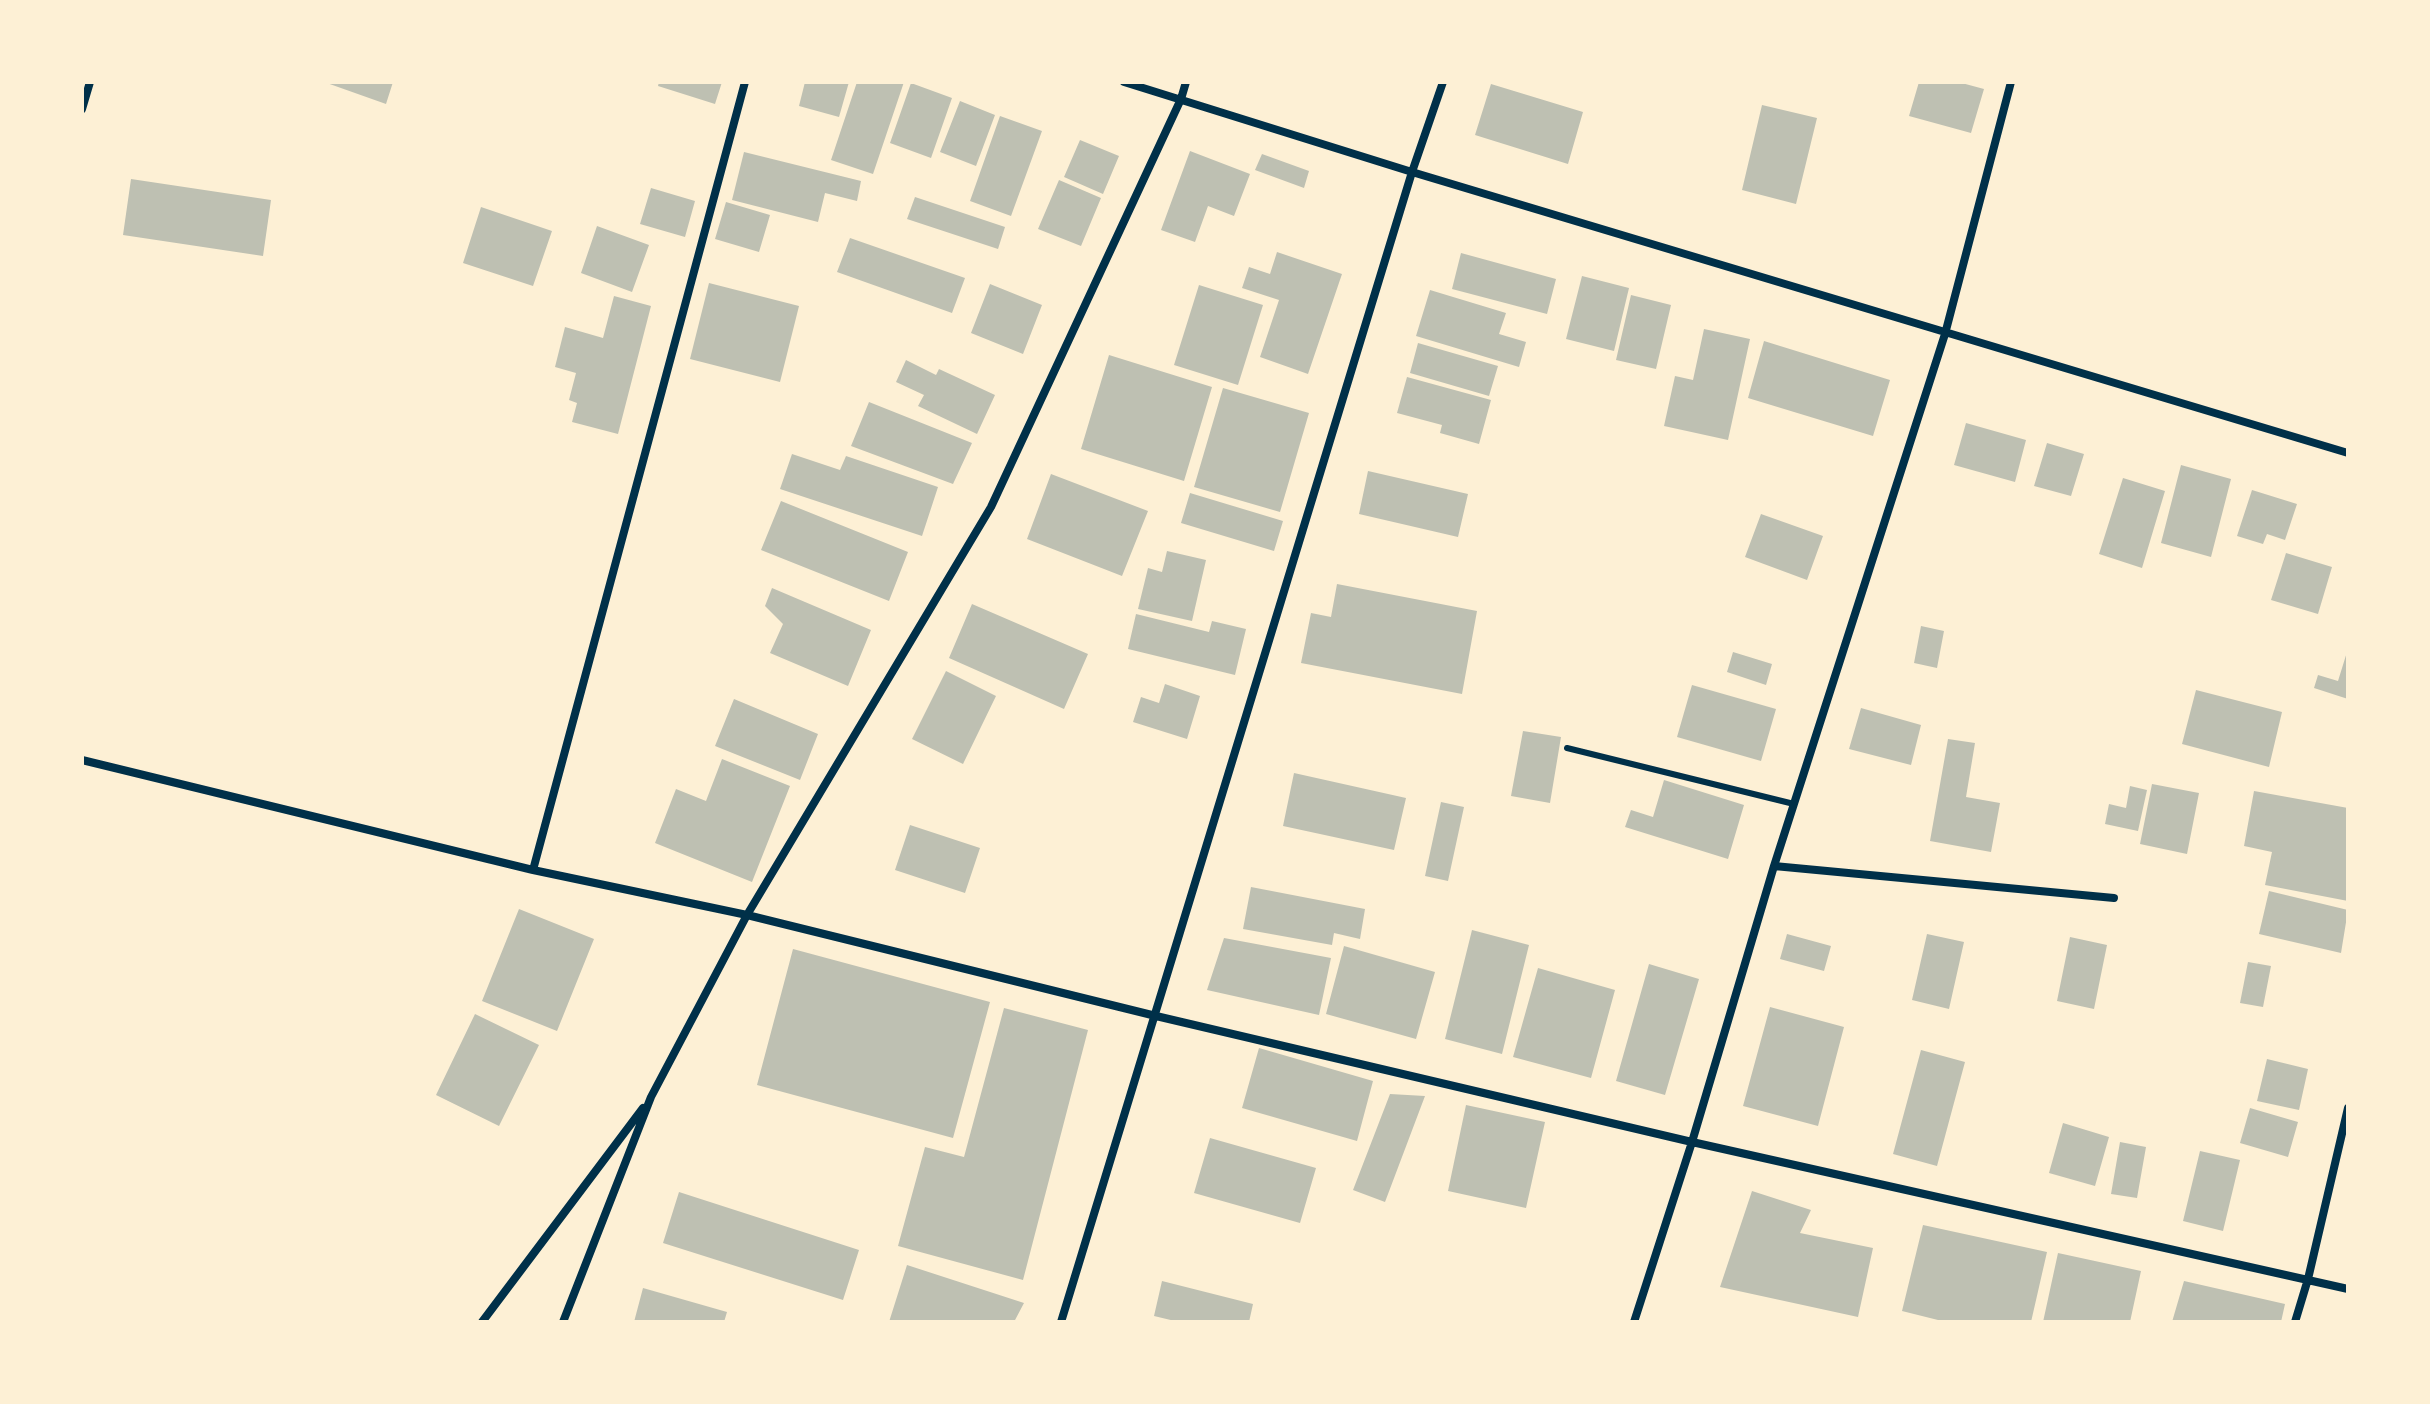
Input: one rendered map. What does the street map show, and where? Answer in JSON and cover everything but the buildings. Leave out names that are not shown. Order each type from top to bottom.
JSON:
[{"type":"street","points":[[82,109],[90,82]]},
{"type":"street","points":[[533,870],[745,82]]},
{"type":"street","points":[[1124,82],[1945,334],[2348,453]]},
{"type":"street","points":[[563,1322],[651,1097],[747,915],[991,507],[1181,99],[1186,82]]},
{"type":"street","points":[[1061,1322],[1412,172],[1443,82]]},
{"type":"street","points":[[1634,1322],[1692,1142],[1774,866],[1945,334],[2011,82]]},
{"type":"street","points":[[82,760],[533,870],[747,915],[1156,1016],[1692,1142],[2348,1289]]},
{"type":"street","points":[[1774,866],[2114,898]]},
{"type":"street","points":[[482,1322],[651,1097]]},
{"type":"street","points":[[2295,1322],[2348,1108]]},
{"type":"lane","points":[[1567,748],[1794,804]]}]
